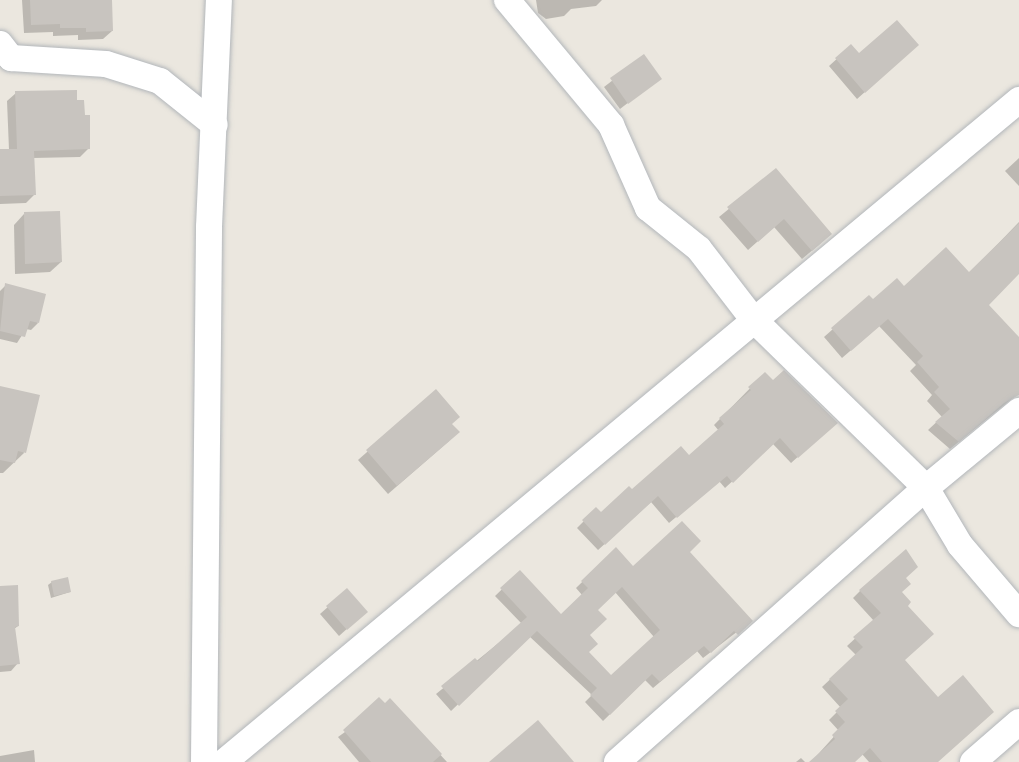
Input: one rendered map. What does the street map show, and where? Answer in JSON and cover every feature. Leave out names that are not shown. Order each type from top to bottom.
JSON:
[{"type":"street","points":[[204,762],[209,227],[219,0]]},
{"type":"street","points":[[507,0],[611,125],[648,208],[699,249],[753,319],[926,488],[960,545],[996,582],[1019,614]]},
{"type":"street","points":[[0,44],[11,58],[105,64],[160,81],[215,125]]},
{"type":"street","points":[[224,762],[753,319],[1019,100]]},
{"type":"street","points":[[617,762],[926,488],[1019,411]]},
{"type":"street","points":[[973,762],[1019,722]]},
{"type":"building","points":[[30,0],[112,0],[113,31],[86,32],[86,28],[60,28],[60,24],[31,25]]},
{"type":"building","points":[[897,20],[919,45],[865,93],[835,58],[851,44],[859,53]]},
{"type":"building","points":[[644,54],[662,79],[628,104],[610,78]]},
{"type":"building","points":[[77,90],[77,100],[84,100],[85,115],[90,115],[90,149],[34,151],[36,195],[0,196],[0,149],[17,149],[15,91]]},
{"type":"building","points":[[776,168],[832,234],[812,251],[784,219],[758,242],[727,207]]},
{"type":"building","points":[[60,211],[62,262],[25,264],[24,212]]},
{"type":"building","points":[[1019,223],[1019,274],[989,305],[1019,337],[1019,395],[1004,403],[959,442],[935,422],[950,409],[934,392],[939,387],[917,362],[923,356],[888,319],[851,351],[831,328],[869,295],[873,299],[897,278],[904,286],[946,247],[969,272]]},
{"type":"building","points":[[5,283],[46,294],[39,323],[30,321],[25,337],[0,331]]},
{"type":"building","points":[[784,370],[838,423],[798,458],[780,438],[733,483],[727,476],[677,518],[658,496],[605,545],[582,520],[596,507],[601,512],[629,486],[632,489],[681,446],[689,455],[724,424],[719,418],[751,390],[748,387],[765,372],[773,380]]},
{"type":"building","points":[[0,386],[40,395],[26,453],[18,451],[15,463],[0,460]]},
{"type":"building","points":[[436,389],[460,417],[452,424],[460,432],[397,486],[366,450]]},
{"type":"building","points":[[682,521],[701,541],[690,552],[753,621],[738,635],[734,631],[711,653],[704,646],[660,682],[652,674],[610,715],[590,695],[597,688],[537,631],[459,706],[441,686],[475,658],[478,661],[527,617],[500,588],[520,570],[561,614],[588,588],[581,581],[616,547],[633,566]],"holes":[[[622,587],[660,630],[611,675],[589,652],[598,644],[590,635],[607,619],[598,610]]]},
{"type":"building","points":[[906,549],[918,567],[906,578],[911,584],[902,592],[911,602],[908,606],[934,634],[905,660],[938,697],[963,675],[994,712],[938,762],[882,762],[870,748],[855,762],[809,762],[835,739],[832,735],[845,722],[835,711],[848,699],[829,679],[863,647],[853,637],[881,613],[859,590]]},
{"type":"building","points":[[68,577],[71,592],[54,596],[51,581]]},
{"type":"building","points":[[18,585],[19,626],[15,627],[20,664],[0,666],[0,586]]},
{"type":"building","points":[[347,588],[368,612],[347,630],[326,606]]},
{"type":"building","points":[[379,697],[385,703],[390,698],[442,754],[433,762],[371,762],[343,730]]},
{"type":"building","points":[[538,720],[574,762],[489,762]]}]
